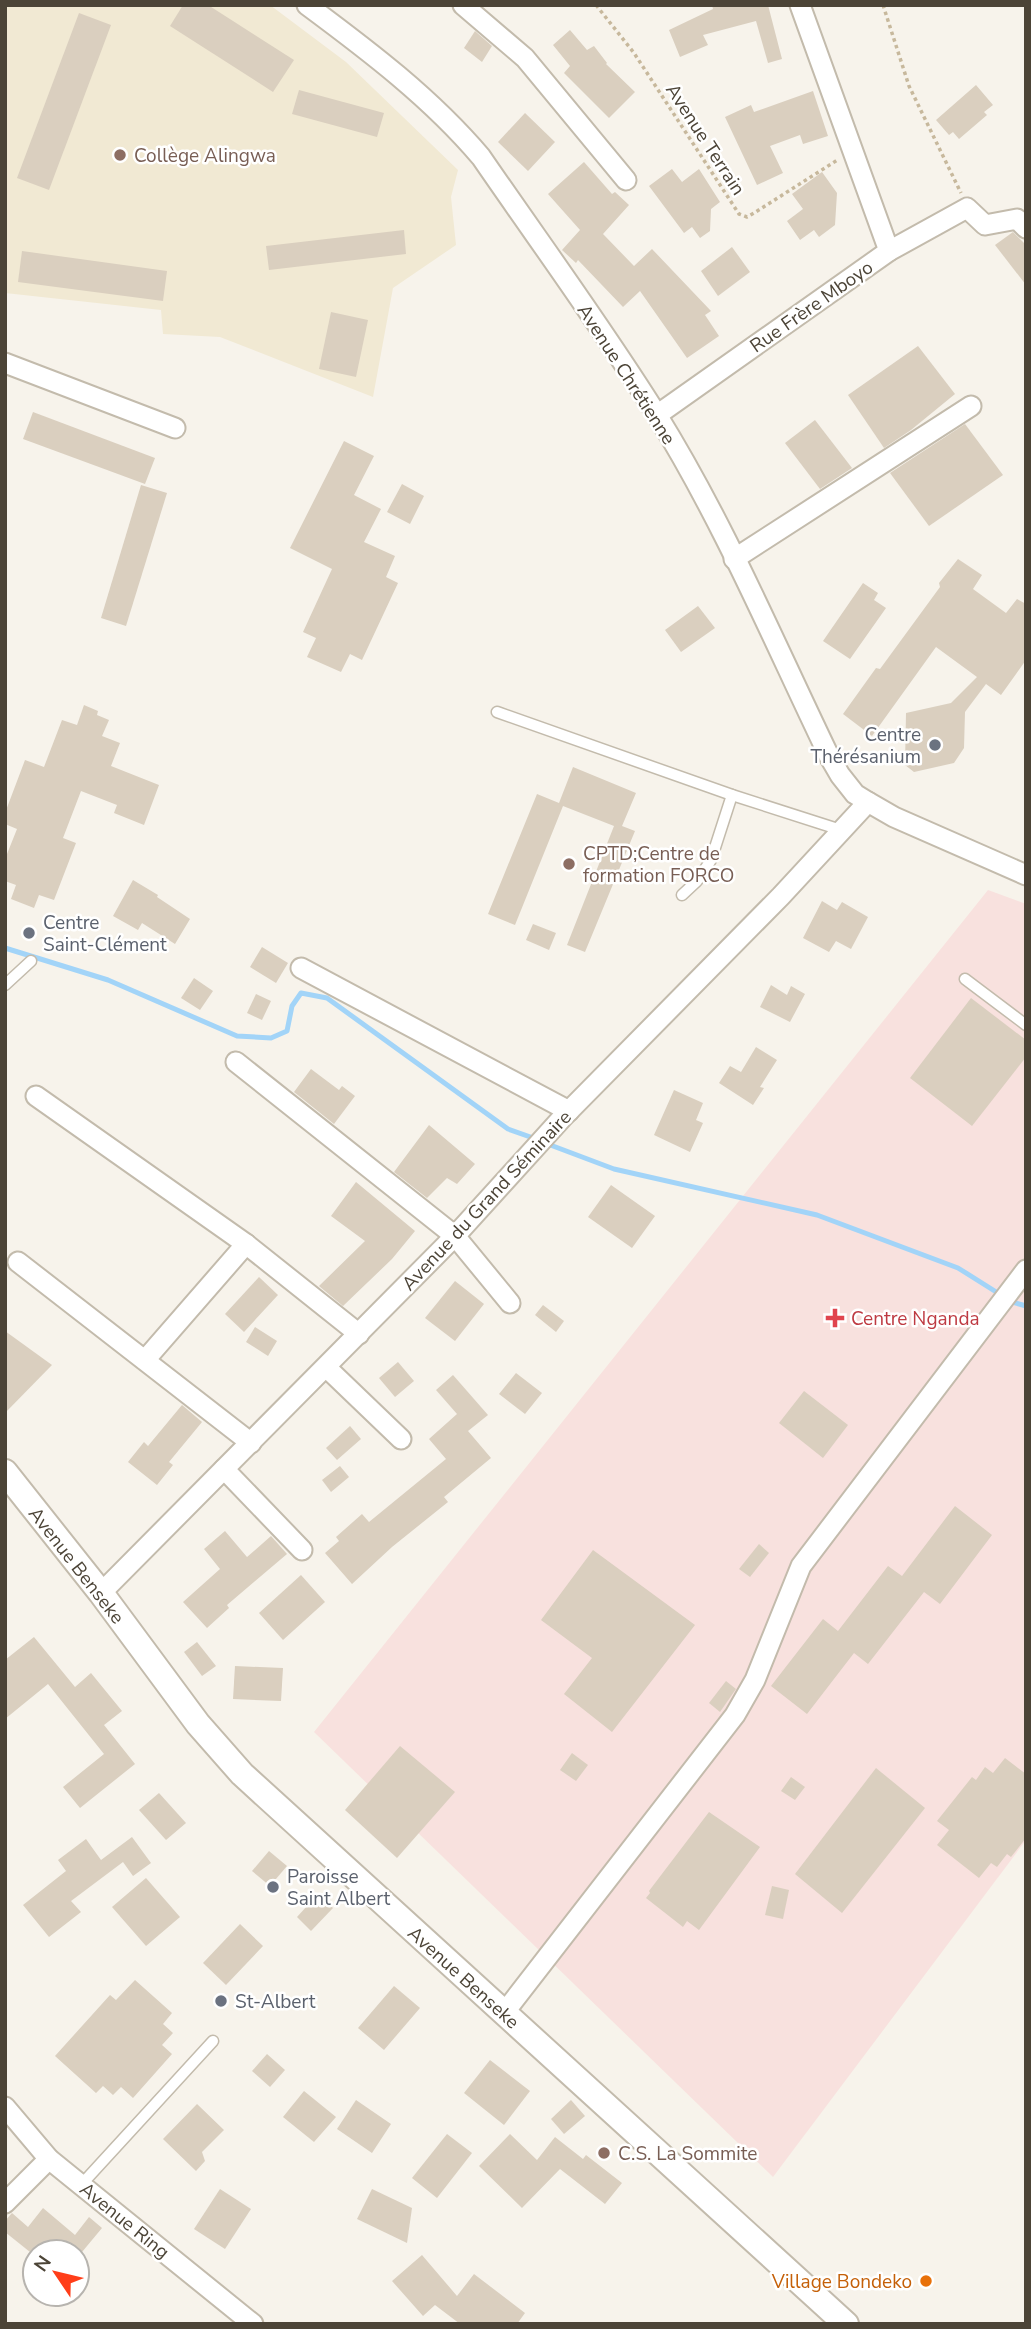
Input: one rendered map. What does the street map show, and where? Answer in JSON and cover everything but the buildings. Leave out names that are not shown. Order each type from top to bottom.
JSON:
[{"type":"street","name":"Avenue Chrétienne","points":[[307,5],[400,76],[464,137],[481,157],[657,415],[734,559],[829,755],[855,794],[894,817],[1026,876]]},
{"type":"street","points":[[463,5],[525,58],[626,180]]},
{"type":"street","name":"Rue Frère Mboyo","points":[[657,415],[889,251],[800,5]]},
{"type":"street","points":[[889,251],[967,208],[985,225],[1017,219],[1026,228]]},
{"type":"street","points":[[5,362],[175,428]]},
{"type":"street","points":[[734,559],[971,406]]},
{"type":"street","name":"Avenue du Grand Séminaire","points":[[101,1593],[455,1236],[566,1114],[781,896],[868,802]]},
{"type":"street","points":[[301,968],[566,1114]]},
{"type":"street","points":[[236,1062],[455,1236],[510,1303]]},
{"type":"street","points":[[36,1096],[246,1244],[359,1334]]},
{"type":"street","points":[[145,1360],[246,1244]]},
{"type":"street","points":[[18,1262],[251,1443]]},
{"type":"street","points":[[504,2012],[735,1715],[755,1680],[801,1566],[1026,1270]]},
{"type":"street","points":[[327,1368],[401,1439]]},
{"type":"street","points":[[224,1469],[302,1550]]},
{"type":"street","name":"Avenue Benseke","points":[[5,1472],[101,1593],[198,1724],[242,1774],[846,2324]]},
{"type":"street","name":"Avenue Ring","points":[[5,2107],[48,2159],[253,2324]]},
{"type":"street","points":[[5,2203],[48,2159]]},
{"type":"lane","points":[[497,712],[732,795],[841,830]]},
{"type":"lane","points":[[682,895],[697,881],[711,860],[732,795]]},
{"type":"lane","points":[[5,985],[31,961]]},
{"type":"lane","points":[[965,979],[1026,1025]]},
{"type":"lane","points":[[81,2185],[213,2041]]},
{"type":"path","name":"Avenue Terrain","points":[[596,5],[634,53],[739,215],[747,217],[853,150]]},
{"type":"path","points":[[883,5],[909,86],[967,208]]},
{"type":"shaded area","points":[[5,5],[270,5],[346,62],[458,170],[451,197],[456,245],[393,288],[373,397],[220,337],[163,334],[161,310],[5,293]]},
{"type":"shaded area","name":"Centre Nganda","points":[[988,890],[1026,904],[1026,1840],[773,2177],[314,1732]]},
{"type":"waterway","points":[[5,948],[108,980],[237,1036],[271,1038],[287,1031],[292,1006],[301,993],[327,998],[508,1129],[536,1139]]},
{"type":"waterway","points":[[545,1143],[614,1169],[817,1215],[958,1268],[1001,1295]]},
{"type":"waterway","points":[[1009,1301],[1026,1306]]},
{"type":"place","name":"Collège Alingwa","points":[[120,155]]},
{"type":"place","name":"Centre Thérésanium","points":[[935,745]]},
{"type":"place","name":"CPTD;Centre de formation FORCO","points":[[569,864]]},
{"type":"place","name":"Centre Saint-Clément","points":[[29,933]]},
{"type":"place","name":"Centre Nganda","points":[[835,1318]]},
{"type":"place","name":"Paroisse Saint Albert","points":[[273,1887]]},
{"type":"place","name":"St-Albert","points":[[221,2001]]},
{"type":"place","name":"C.S. La Sommite","points":[[604,2153]]},
{"type":"place","name":"Village Bondeko","points":[[926,2281]]}]
